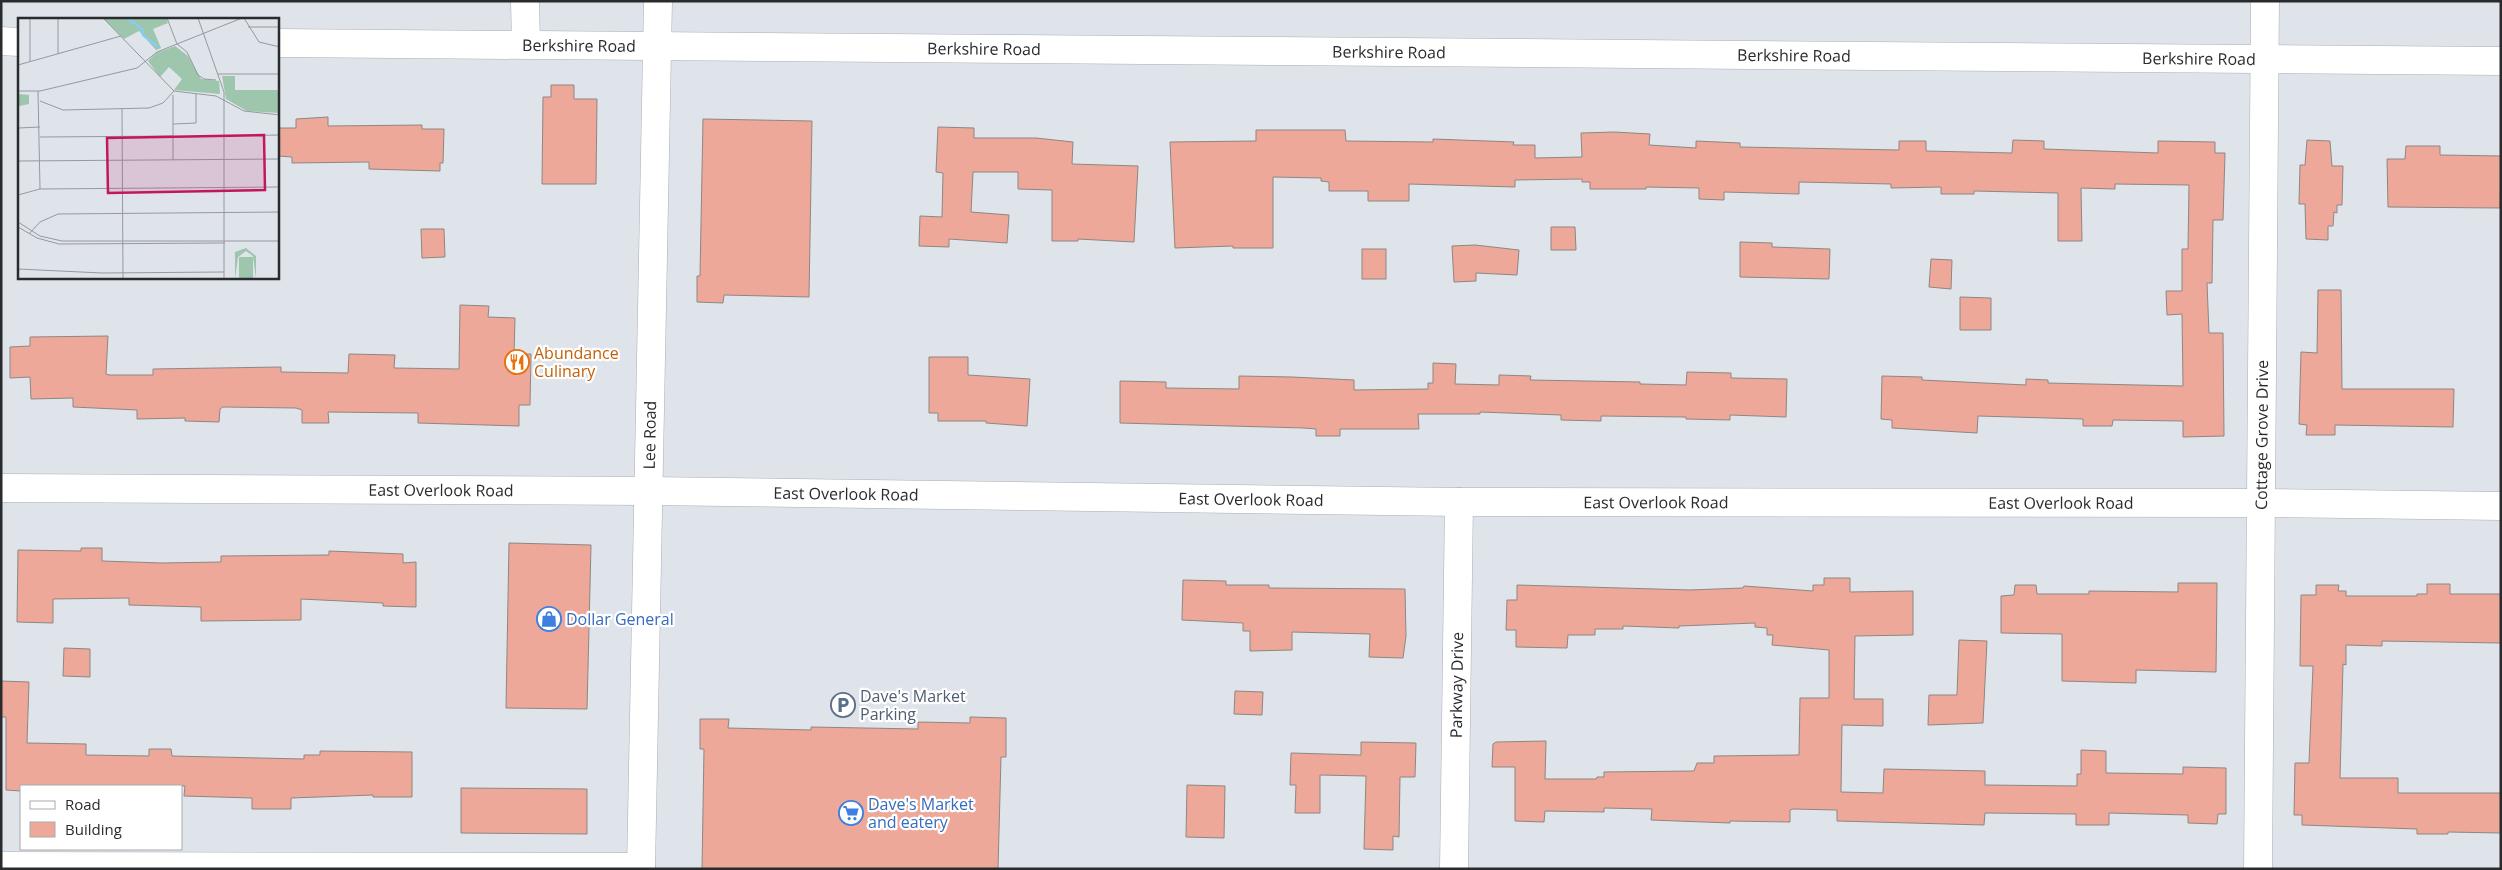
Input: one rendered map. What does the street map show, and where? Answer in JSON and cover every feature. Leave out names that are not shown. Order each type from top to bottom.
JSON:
[{"type":"street","points":[[525,1],[526,44]]},
{"type":"street","name":"Lee Road","points":[[641,868],[658,1]]},
{"type":"street","name":"Cottage Grove Drive","points":[[2258,869],[2265,1]]},
{"type":"street","points":[[1,42],[18,42]]},
{"type":"street","name":"Berkshire Road","points":[[279,43],[2501,61]]},
{"type":"street","name":"East Overlook Road","points":[[1,488],[649,491],[1459,502],[2262,503],[2501,506]]},
{"type":"street","name":"Parkway Drive","points":[[1454,869],[1459,502]]},
{"type":"street","points":[[1,866],[641,868]]},
{"type":"building","points":[[551,85],[574,85],[574,99],[597,99],[596,184],[542,184],[543,97],[551,97]]},
{"type":"building","points":[[328,117],[328,126],[422,125],[422,129],[444,129],[443,163],[440,163],[440,171],[369,169],[369,162],[292,163],[292,157],[279,156],[279,128],[296,128],[296,119]]},
{"type":"building","points":[[703,119],[812,121],[809,297],[724,295],[723,303],[697,302],[697,276],[700,276]]},
{"type":"building","points":[[938,127],[974,128],[974,138],[1036,138],[1073,142],[1072,164],[1138,166],[1134,242],[1078,239],[1078,241],[1052,241],[1052,190],[1018,189],[1018,172],[973,172],[971,212],[1009,215],[1007,243],[949,239],[949,247],[919,246],[920,216],[942,217],[943,173],[936,172]]},
{"type":"building","points":[[1256,130],[1345,130],[1346,141],[1433,142],[1433,139],[1514,142],[1513,145],[1535,145],[1535,158],[1582,157],[1581,133],[1614,132],[1650,134],[1649,145],[1696,148],[1696,141],[1740,143],[1740,147],[1899,150],[1899,141],[1926,141],[1926,151],[2012,153],[2013,140],[2044,141],[2044,149],[2158,153],[2158,141],[2215,142],[2215,153],[2225,153],[2223,220],[2213,220],[2212,283],[2207,283],[2209,333],[2223,333],[2224,436],[2183,437],[2183,421],[2113,420],[2112,426],[2083,426],[2083,419],[1978,416],[1977,433],[1892,428],[1892,420],[1881,419],[1882,376],[2026,385],[2026,379],[2048,380],[2048,383],[2183,386],[2182,314],[2167,315],[2166,291],[2182,291],[2182,249],[2188,249],[2189,185],[2115,184],[2115,189],[2081,188],[2082,241],[2058,241],[2058,193],[1974,191],[1974,194],[1941,194],[1941,187],[1891,188],[1891,184],[1799,182],[1799,194],[1724,192],[1724,200],[1699,199],[1699,188],[1590,189],[1590,182],[1582,182],[1582,179],[1515,180],[1515,187],[1409,184],[1409,201],[1368,201],[1368,191],[1329,191],[1329,182],[1321,181],[1321,178],[1273,177],[1273,248],[1233,248],[1233,246],[1175,248],[1170,142],[1256,141]]},
{"type":"building","points":[[2307,140],[2330,141],[2332,166],[2343,166],[2342,205],[2337,205],[2337,213],[2334,212],[2333,226],[2328,226],[2328,240],[2306,239],[2305,204],[2299,204],[2300,165],[2305,165]]},
{"type":"building","points":[[2406,146],[2440,146],[2440,155],[2501,156],[2500,208],[2388,207],[2387,159],[2405,159]]},
{"type":"building","points":[[1551,227],[1575,227],[1576,250],[1551,250]]},
{"type":"building","points":[[421,229],[444,229],[445,257],[422,258]]},
{"type":"building","points":[[1740,242],[1772,243],[1772,247],[1830,249],[1829,279],[1740,277]]},
{"type":"building","points":[[1475,245],[1519,250],[1517,275],[1476,273],[1476,281],[1454,282],[1452,246]]},
{"type":"building","points":[[1362,249],[1386,249],[1386,279],[1362,279]]},
{"type":"building","points":[[1931,259],[1952,260],[1951,289],[1929,287]]},
{"type":"building","points":[[2318,290],[2341,290],[2342,389],[2454,389],[2453,427],[2335,425],[2335,435],[2306,435],[2307,425],[2299,424],[2301,352],[2317,353]]},
{"type":"building","points":[[1960,297],[1991,298],[1991,330],[1960,330]]},
{"type":"building","points":[[460,305],[489,306],[488,317],[515,318],[514,354],[531,354],[530,405],[519,405],[519,426],[418,423],[418,413],[328,412],[329,423],[302,423],[302,410],[296,408],[223,407],[220,409],[219,422],[185,421],[185,418],[137,419],[137,410],[73,407],[73,398],[31,399],[30,377],[10,378],[10,347],[30,346],[30,337],[108,336],[106,374],[109,375],[153,375],[153,369],[281,367],[281,372],[348,373],[349,354],[395,355],[394,368],[459,369]]},
{"type":"building","points":[[929,357],[968,357],[968,375],[1030,379],[1027,426],[986,423],[986,421],[938,421],[938,413],[929,413]]},
{"type":"building","points":[[1433,363],[1456,364],[1455,384],[1499,385],[1499,375],[1531,376],[1530,380],[1640,382],[1640,384],[1686,385],[1687,372],[1731,373],[1731,378],[1787,379],[1786,417],[1730,415],[1730,420],[1686,419],[1686,417],[1601,416],[1601,421],[1561,420],[1561,415],[1480,412],[1480,414],[1418,414],[1419,429],[1340,429],[1340,436],[1316,436],[1316,429],[1304,428],[1120,423],[1120,381],[1166,382],[1166,388],[1239,389],[1239,376],[1292,377],[1354,380],[1354,390],[1428,389],[1428,383],[1433,383]]},
{"type":"building","points":[[509,543],[591,545],[587,709],[506,708]]},
{"type":"building","points":[[81,548],[102,548],[102,561],[162,563],[221,562],[221,556],[329,555],[329,551],[403,554],[403,563],[416,562],[416,607],[383,606],[383,603],[301,599],[301,620],[201,621],[201,607],[129,605],[129,598],[53,599],[53,623],[17,622],[18,550],[81,551]]},
{"type":"building","points":[[1824,578],[1850,578],[1850,592],[1913,591],[1913,635],[1855,636],[1854,699],[1883,699],[1883,726],[1842,725],[1841,792],[1883,793],[1884,769],[1985,771],[1985,785],[2077,786],[2077,774],[2081,774],[2081,750],[2106,751],[2106,773],[2183,774],[2183,767],[2226,768],[2226,814],[2218,814],[2217,824],[2188,823],[2188,815],[2109,813],[2109,825],[2076,825],[2076,814],[1985,813],[1984,825],[1837,821],[1837,810],[1793,809],[1790,810],[1790,822],[1730,821],[1730,823],[1651,820],[1652,809],[1604,808],[1604,812],[1545,811],[1544,822],[1515,821],[1515,767],[1492,767],[1493,744],[1496,742],[1546,741],[1545,779],[1596,779],[1597,777],[1604,777],[1604,772],[1694,771],[1697,763],[1714,763],[1714,756],[1799,755],[1800,698],[1829,698],[1829,650],[1772,645],[1773,635],[1767,635],[1767,628],[1755,627],[1755,623],[1679,626],[1679,628],[1623,626],[1623,629],[1595,629],[1595,635],[1568,635],[1567,648],[1516,647],[1516,630],[1506,630],[1507,600],[1517,600],[1517,585],[1690,590],[1743,588],[1744,586],[1813,591],[1813,585],[1824,585]]},
{"type":"building","points":[[1183,580],[1226,581],[1226,585],[1269,585],[1269,588],[1405,589],[1406,636],[1403,658],[1369,657],[1370,634],[1292,632],[1292,650],[1250,651],[1250,631],[1243,631],[1243,623],[1182,620]]},
{"type":"building","points":[[2178,583],[2217,583],[2216,672],[2136,670],[2136,683],[2062,681],[2062,634],[2001,633],[2001,596],[2014,595],[2015,585],[2036,585],[2037,594],[2089,594],[2089,591],[2178,592]]},
{"type":"building","points":[[2427,584],[2450,584],[2450,594],[2501,594],[2501,643],[2382,641],[2382,646],[2346,645],[2346,665],[2343,664],[2340,778],[2398,778],[2398,793],[2501,793],[2501,833],[2448,832],[2448,834],[2417,834],[2417,829],[2302,825],[2302,815],[2294,815],[2295,763],[2309,763],[2313,666],[2300,666],[2301,595],[2316,595],[2316,585],[2339,585],[2338,591],[2346,591],[2346,596],[2417,596],[2417,594],[2427,594]]},
{"type":"building","points":[[1959,640],[1987,641],[1983,723],[1928,725],[1929,695],[1957,695]]},
{"type":"building","points":[[64,648],[90,649],[90,677],[63,676]]},
{"type":"building","points":[[1,681],[29,682],[27,743],[86,744],[86,755],[149,756],[149,749],[171,749],[172,756],[304,759],[304,755],[320,755],[320,751],[412,752],[412,797],[373,797],[373,795],[291,798],[291,809],[252,809],[252,798],[184,796],[185,786],[182,785],[20,785],[20,791],[6,790],[6,717],[1,717]]},
{"type":"building","points":[[1235,691],[1263,692],[1262,715],[1234,714]]},
{"type":"building","name":"Dave's Market and eatery","points":[[970,717],[1006,718],[1006,757],[1001,757],[998,869],[702,869],[704,749],[700,749],[700,719],[729,719],[728,728],[811,730],[811,727],[918,729],[918,722],[970,723]]},
{"type":"building","points":[[1361,742],[1416,743],[1415,777],[1400,777],[1399,837],[1393,836],[1393,850],[1364,849],[1366,776],[1320,775],[1320,813],[1295,813],[1296,785],[1290,785],[1291,753],[1361,755]]},
{"type":"building","points":[[1187,785],[1225,786],[1224,838],[1186,837]]},
{"type":"building","points":[[461,788],[587,789],[587,834],[461,833]]},
{"type":"place","name":"Abundance Culinary","points":[[517,362]]},
{"type":"place","name":"Dollar General","points":[[549,619]]},
{"type":"place","name":"Dave's Market Parking","points":[[843,705]]},
{"type":"place","name":"Dave's Market and eatery","points":[[851,813]]}]
